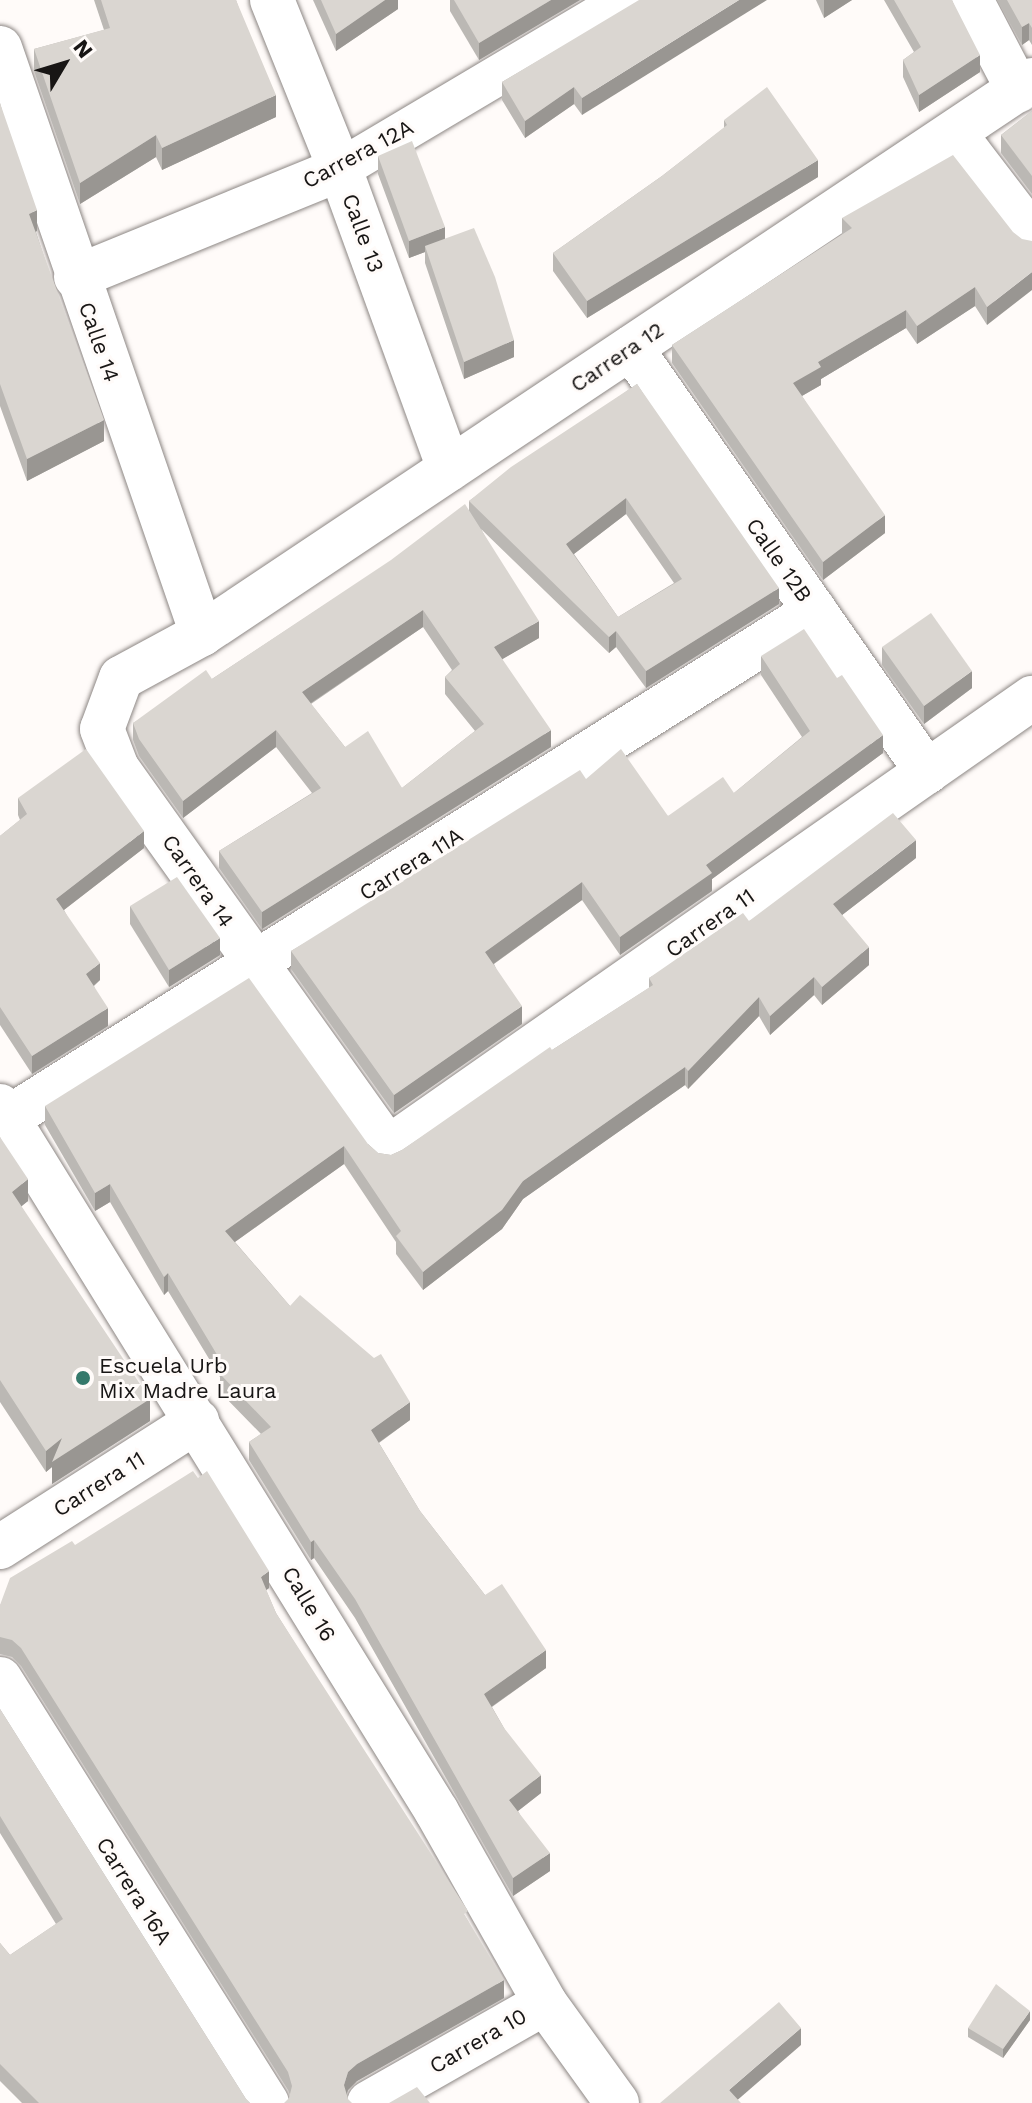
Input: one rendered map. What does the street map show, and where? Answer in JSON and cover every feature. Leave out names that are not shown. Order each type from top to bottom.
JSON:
[{"type":"street","name":"Calle 13","points":[[272,0],[340,169],[449,469]]},
{"type":"street","name":"Carrera 12A","points":[[76,277],[340,169],[625,0]]},
{"type":"street","points":[[971,0],[1025,85]]},
{"type":"street","name":"Calle 14","points":[[0,48],[76,277],[202,634]]},
{"type":"street","name":"Carrera 12","points":[[202,634],[1025,85]]},
{"type":"street","points":[[954,133],[1032,235]]},
{"type":"street","name":"Calle 12B","points":[[631,348],[927,772]]},
{"type":"street","name":"Carrera 11A","points":[[4,1112],[255,963],[815,611]]},
{"type":"street","name":"Carrera 14","points":[[202,634],[121,678],[102,729],[117,768],[388,1148]]},
{"type":"street","name":"Carrera 11","points":[[388,1148],[1032,698]]},
{"type":"street","name":"Calle 16","points":[[4,1112],[437,1812],[545,2003],[617,2103]]},
{"type":"street","name":"Carrera 11","points":[[0,1547],[197,1421]]},
{"type":"street","name":"Carrera 16A","points":[[0,1679],[267,2103]]},
{"type":"street","name":"Carrera 10","points":[[369,2103],[545,2003]]},
{"type":"building","points":[[101,0],[236,0],[276,95],[162,148],[156,135],[80,183],[34,49],[110,28]]},
{"type":"building","points":[[321,0],[385,0],[336,34]]},
{"type":"building","points":[[454,0],[551,0],[479,43]]},
{"type":"building","points":[[639,0],[739,0],[582,98],[574,87],[525,121],[502,82]]},
{"type":"building","points":[[894,0],[952,0],[980,55],[919,95],[903,60],[921,47]]},
{"type":"building","points":[[1007,0],[1032,0],[1032,28],[1029,23],[1022,27]]},
{"type":"building","points":[[767,87],[818,160],[587,301],[553,253],[662,176],[727,125],[724,120]]},
{"type":"building","points":[[0,103],[37,210],[29,214],[104,420],[27,459],[0,384]]},
{"type":"building","points":[[1032,111],[1032,176],[1001,135]]},
{"type":"building","points":[[412,141],[445,227],[409,241],[378,156]]},
{"type":"building","points":[[953,155],[1013,232],[1022,239],[1032,241],[1032,272],[987,307],[975,287],[917,326],[906,310],[818,362],[821,367],[793,383],[885,515],[823,562],[672,345],[852,228],[842,218]]},
{"type":"building","points":[[474,228],[495,277],[514,340],[464,362],[425,246]]},
{"type":"building","points":[[637,384],[779,588],[646,671],[616,631],[609,637],[469,501],[511,467]],"holes":[[[626,498],[682,579],[618,617],[566,544]]]},
{"type":"building","points":[[465,504],[539,621],[494,647],[551,730],[262,912],[219,851],[321,788],[276,730],[183,801],[139,739],[133,723],[206,670],[212,679],[391,560]],"holes":[[[423,610],[460,664],[445,677],[484,724],[402,788],[368,731],[345,747],[302,692]]]},
{"type":"building","points":[[931,613],[972,671],[924,706],[882,647]]},
{"type":"building","points":[[804,629],[837,678],[842,675],[883,735],[706,865],[712,873],[620,937],[582,882],[485,952],[522,1006],[394,1095],[291,951],[580,770],[586,779],[621,749],[668,816],[723,777],[734,793],[810,731],[761,656]]},
{"type":"building","points":[[86,749],[144,831],[56,899],[100,963],[86,974],[108,1008],[32,1056],[0,1007],[0,836],[27,814],[18,798]]},
{"type":"building","points":[[893,813],[916,840],[833,904],[869,947],[822,987],[814,977],[770,1016],[759,997],[688,1071],[685,1067],[523,1181],[502,1210],[423,1272],[396,1236],[401,1231],[344,1146],[225,1231],[290,1306],[300,1295],[374,1358],[381,1354],[410,1402],[371,1430],[420,1511],[485,1595],[502,1584],[546,1650],[484,1694],[504,1728],[541,1775],[509,1800],[550,1853],[513,1878],[355,1599],[314,1540],[311,1542],[249,1442],[271,1427],[220,1374],[225,1368],[168,1273],[164,1277],[110,1184],[95,1193],[45,1106],[249,978],[368,1144],[378,1153],[391,1155],[550,1047],[552,1050],[653,985],[649,978],[743,913],[749,921]]},
{"type":"building","points":[[177,877],[220,938],[169,970],[130,906]]},
{"type":"building","points":[[0,1137],[28,1179],[12,1192],[150,1399],[52,1462],[62,1438],[46,1451],[0,1380]]},
{"type":"building","points":[[193,1471],[198,1478],[207,1471],[269,1571],[261,1577],[276,1613],[468,1911],[464,1914],[504,1980],[357,2064],[348,2072],[344,2085],[352,2103],[284,2103],[292,2086],[288,2072],[21,1648],[12,1640],[0,1637],[0,1605],[10,1578],[72,1541],[75,1545]]},
{"type":"building","points":[[0,1709],[250,2103],[39,2103],[0,2064],[0,1943],[10,1955],[63,1919],[0,1816]]},
{"type":"building","points":[[996,1984],[1030,2011],[1003,2049],[968,2028]]},
{"type":"building","points":[[779,2002],[801,2028],[729,2090],[741,2103],[660,2103]]},
{"type":"building","points":[[417,2087],[430,2103],[389,2103]]},
{"type":"place","name":"Escuela Urb Mix Madre Laura","points":[[83,1378]]}]
